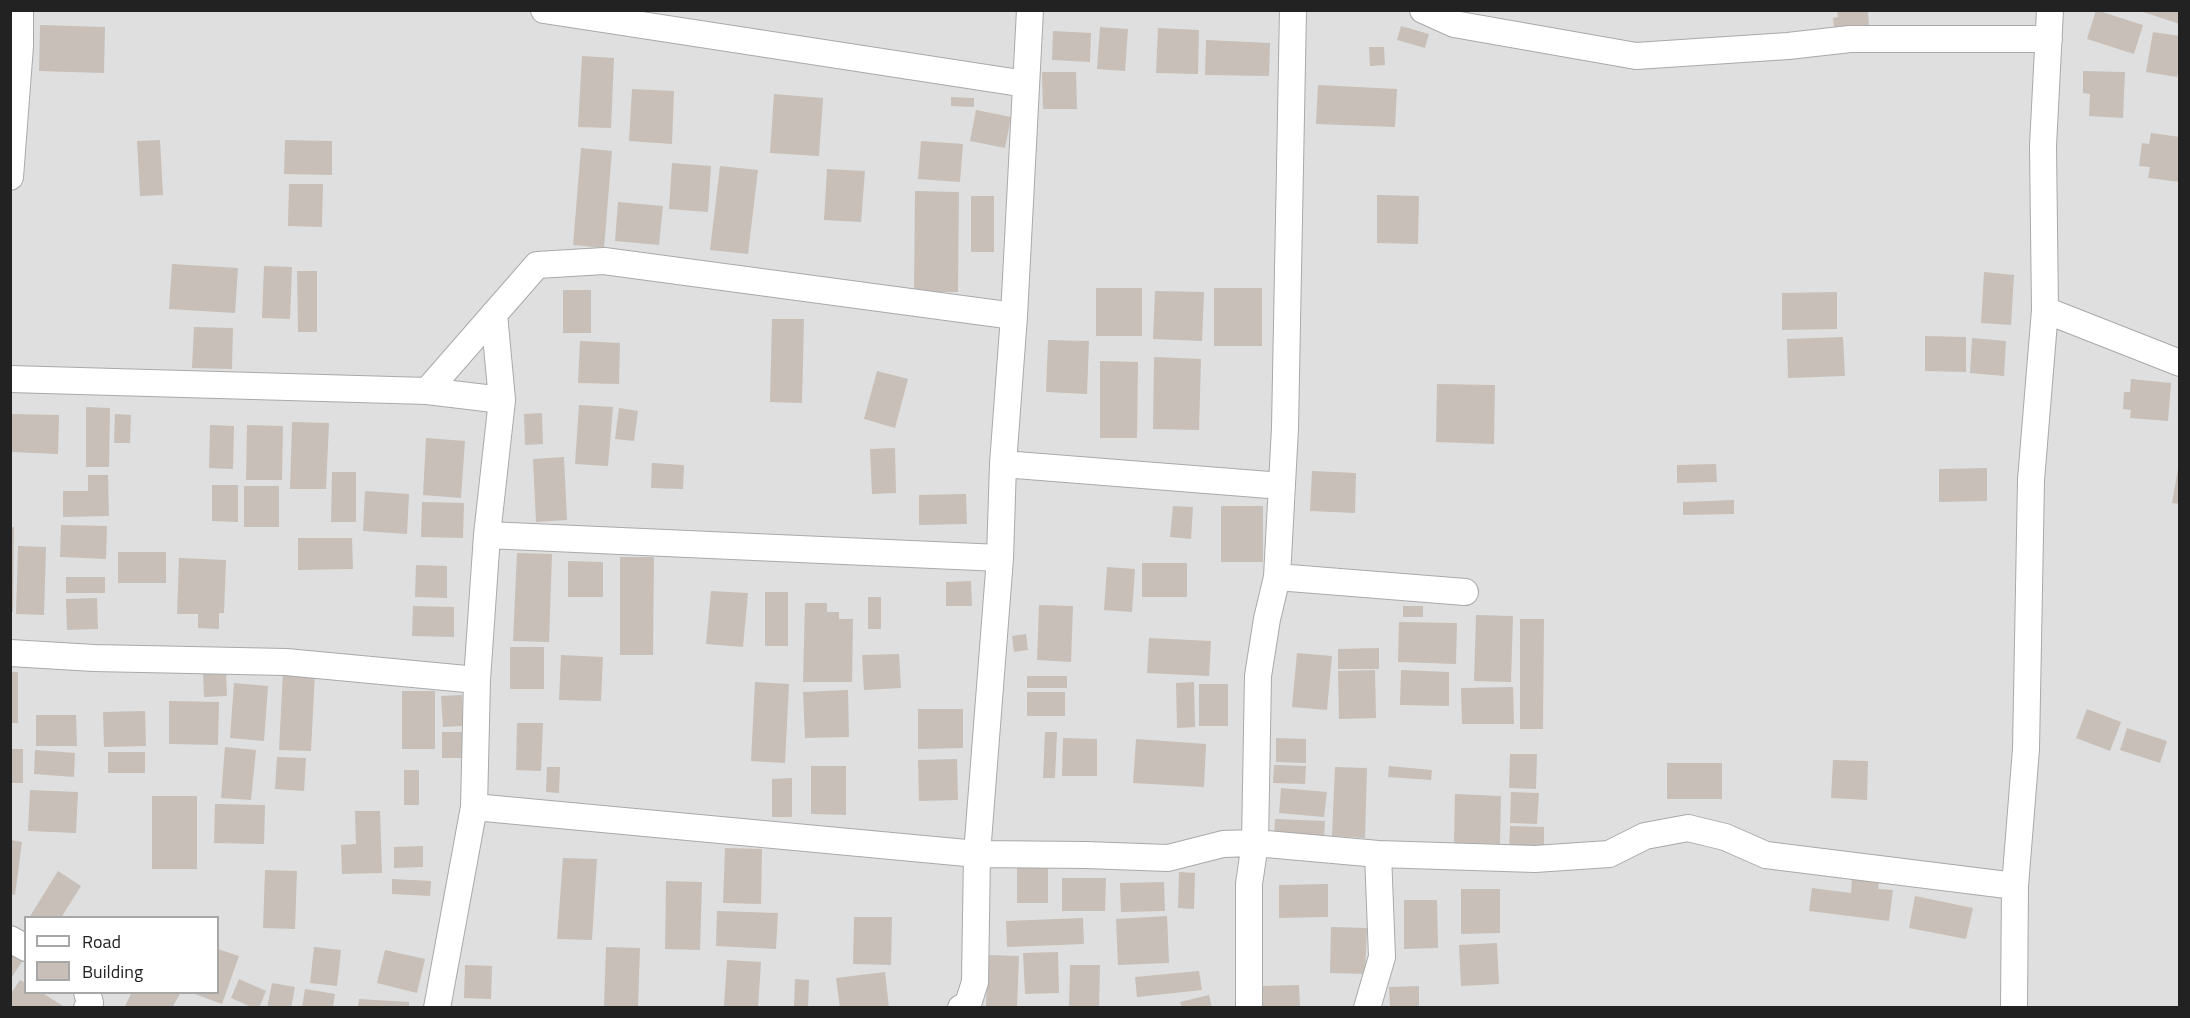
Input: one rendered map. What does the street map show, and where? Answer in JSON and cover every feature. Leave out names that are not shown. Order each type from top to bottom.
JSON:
[{"type":"street","points":[[10,177],[20,46],[20,10]]},
{"type":"street","points":[[544,10],[1026,84]]},
{"type":"street","points":[[962,1008],[968,1004],[975,982],[977,854],[1000,558],[1030,10]]},
{"type":"street","points":[[1249,1008],[1249,884],[1255,843],[1258,676],[1267,619],[1277,577],[1282,486],[1293,10]]},
{"type":"street","points":[[1423,10],[1454,24],[1636,56],[1788,46],[1850,39],[2049,39]]},
{"type":"street","points":[[2014,1008],[2015,886],[2026,749],[2031,480],[2045,310],[2043,146],[2050,10]]},
{"type":"street","points":[[427,391],[537,265],[604,261],[1014,316]]},
{"type":"street","points":[[2045,310],[2180,363]]},
{"type":"street","points":[[437,1008],[474,807],[477,680],[487,536],[502,400],[494,314]]},
{"type":"street","points":[[10,379],[427,391],[502,400]]},
{"type":"street","points":[[1004,464],[1282,486]]},
{"type":"street","points":[[487,536],[1000,558]]},
{"type":"street","points":[[1277,577],[1465,592]]},
{"type":"street","points":[[10,653],[94,658],[286,662],[477,680]]},
{"type":"street","points":[[474,807],[977,854],[1168,858],[1223,844],[1255,843],[1378,854],[1535,860],[1609,854],[1645,836],[1688,828],[1725,837],[1766,855],[2015,886]]},
{"type":"street","points":[[1367,1008],[1382,957],[1378,854]]},
{"type":"street","points":[[10,939],[24,947]]},
{"type":"street","points":[[87,994],[90,1003],[87,1008]]},
{"type":"shaded area","points":[[10,11],[2179,11],[2179,1007],[11,1007]]},
{"type":"building","points":[[1868,10],[1869,26],[1834,28],[1833,18],[1838,17],[1837,11]]},
{"type":"building","points":[[2096,10],[2143,25],[2134,54],[2087,39]]},
{"type":"building","points":[[2141,10],[2180,10],[2180,24],[2140,11]]},
{"type":"building","points":[[40,25],[105,27],[104,73],[39,71]]},
{"type":"building","points":[[1401,26],[1429,34],[1425,48],[1397,40]]},
{"type":"building","points":[[1100,27],[1128,29],[1125,71],[1097,69]]},
{"type":"building","points":[[1158,28],[1199,30],[1198,74],[1156,73]]},
{"type":"building","points":[[1053,31],[1091,33],[1090,62],[1052,60]]},
{"type":"building","points":[[2153,32],[2180,36],[2177,77],[2146,72]]},
{"type":"building","points":[[1206,40],[1270,43],[1269,76],[1205,75]]},
{"type":"building","points":[[1369,47],[1384,47],[1385,65],[1370,66]]},
{"type":"building","points":[[582,56],[614,58],[611,128],[578,127]]},
{"type":"building","points":[[2083,71],[2125,72],[2123,118],[2089,116],[2090,94],[2083,93]]},
{"type":"building","points":[[1042,72],[1076,72],[1077,109],[1043,109]]},
{"type":"building","points":[[1318,85],[1397,89],[1395,127],[1316,124]]},
{"type":"building","points":[[632,89],[674,91],[672,144],[629,141]]},
{"type":"building","points":[[774,94],[823,98],[819,156],[770,153]]},
{"type":"building","points":[[951,97],[974,98],[974,107],[951,106]]},
{"type":"building","points":[[976,110],[1011,117],[1005,148],[970,141]]},
{"type":"building","points":[[2151,133],[2180,137],[2180,182],[2148,178],[2150,167],[2139,166],[2142,143],[2149,144]]},
{"type":"building","points":[[160,140],[163,195],[140,196],[137,141]]},
{"type":"building","points":[[285,140],[332,141],[332,175],[284,174]]},
{"type":"building","points":[[921,141],[963,144],[960,182],[918,179]]},
{"type":"building","points":[[581,148],[612,151],[604,248],[573,245]]},
{"type":"building","points":[[672,163],[711,166],[708,212],[669,209]]},
{"type":"building","points":[[720,166],[758,170],[748,254],[710,250]]},
{"type":"building","points":[[827,169],[865,171],[861,222],[824,220]]},
{"type":"building","points":[[289,184],[323,184],[322,227],[288,226]]},
{"type":"building","points":[[915,191],[959,192],[958,292],[914,292]]},
{"type":"building","points":[[1377,195],[1419,196],[1418,244],[1377,243]]},
{"type":"building","points":[[971,196],[994,196],[994,252],[971,252]]},
{"type":"building","points":[[618,202],[663,206],[659,245],[615,241]]},
{"type":"building","points":[[172,264],[238,268],[235,313],[169,309]]},
{"type":"building","points":[[264,266],[292,267],[290,319],[262,318]]},
{"type":"building","points":[[297,271],[317,271],[317,332],[298,332]]},
{"type":"building","points":[[1984,272],[2014,275],[2011,325],[1981,323]]},
{"type":"building","points":[[1096,288],[1142,288],[1142,336],[1096,336]]},
{"type":"building","points":[[1214,288],[1262,288],[1262,346],[1214,346]]},
{"type":"building","points":[[563,290],[591,290],[591,333],[563,333]]},
{"type":"building","points":[[1155,291],[1204,292],[1202,341],[1153,339]]},
{"type":"building","points":[[1837,292],[1837,329],[1782,330],[1782,293]]},
{"type":"building","points":[[772,319],[804,319],[802,403],[770,402]]},
{"type":"building","points":[[194,327],[233,328],[232,369],[192,368]]},
{"type":"building","points":[[1925,336],[1966,337],[1966,372],[1925,371]]},
{"type":"building","points":[[1843,337],[1845,376],[1788,378],[1787,339]]},
{"type":"building","points":[[1972,338],[2006,341],[2004,376],[1970,373]]},
{"type":"building","points":[[1048,340],[1089,341],[1087,394],[1046,392]]},
{"type":"building","points":[[580,341],[620,343],[619,384],[578,383]]},
{"type":"building","points":[[1154,357],[1201,359],[1199,430],[1153,429]]},
{"type":"building","points":[[1100,361],[1138,362],[1137,438],[1100,438]]},
{"type":"building","points":[[877,371],[908,379],[895,428],[864,419]]},
{"type":"building","points":[[2131,379],[2171,383],[2168,421],[2130,418],[2131,410],[2123,409],[2124,392],[2130,392]]},
{"type":"building","points":[[1437,384],[1495,385],[1494,444],[1436,442]]},
{"type":"building","points":[[579,405],[613,407],[608,466],[575,464]]},
{"type":"building","points":[[86,407],[110,408],[109,467],[86,467]]},
{"type":"building","points":[[619,408],[638,411],[634,441],[615,439]]},
{"type":"building","points":[[542,413],[543,444],[525,445],[524,414]]},
{"type":"building","points":[[10,414],[59,415],[58,454],[10,452]]},
{"type":"building","points":[[115,414],[131,415],[130,443],[114,443]]},
{"type":"building","points":[[292,422],[329,423],[326,489],[290,489]]},
{"type":"building","points":[[210,425],[234,426],[233,469],[209,468]]},
{"type":"building","points":[[247,425],[283,426],[282,480],[246,480]]},
{"type":"building","points":[[426,438],[465,441],[461,498],[423,495]]},
{"type":"building","points":[[895,448],[896,493],[872,494],[870,449]]},
{"type":"building","points":[[564,457],[567,520],[536,522],[533,459]]},
{"type":"building","points":[[652,463],[684,465],[683,489],[651,488]]},
{"type":"building","points":[[1716,464],[1717,482],[1677,483],[1677,465]]},
{"type":"building","points":[[1987,468],[1987,501],[1939,502],[1939,469]]},
{"type":"building","points":[[2178,469],[2180,469],[2180,504],[2172,503]]},
{"type":"building","points":[[1312,471],[1356,473],[1355,513],[1310,511]]},
{"type":"building","points":[[332,472],[356,472],[356,522],[331,522]]},
{"type":"building","points":[[88,475],[108,475],[109,516],[63,517],[63,491],[88,491]]},
{"type":"building","points":[[212,485],[238,485],[238,522],[212,521]]},
{"type":"building","points":[[244,486],[279,486],[279,527],[244,527]]},
{"type":"building","points":[[365,491],[409,494],[407,534],[363,531]]},
{"type":"building","points":[[966,494],[967,524],[919,525],[919,495]]},
{"type":"building","points":[[1734,500],[1734,514],[1683,515],[1683,502]]},
{"type":"building","points":[[422,502],[464,503],[463,538],[421,537]]},
{"type":"building","points":[[1173,506],[1193,507],[1191,539],[1170,537]]},
{"type":"building","points":[[1221,506],[1263,506],[1263,562],[1221,562]]},
{"type":"building","points":[[61,525],[107,526],[106,559],[60,557]]},
{"type":"building","points":[[10,527],[14,527],[13,612],[10,612]]},
{"type":"building","points":[[298,538],[352,538],[353,569],[298,570]]},
{"type":"building","points":[[18,546],[46,547],[44,615],[16,614]]},
{"type":"building","points":[[118,552],[166,552],[166,583],[118,583]]},
{"type":"building","points":[[517,553],[552,554],[549,642],[513,641]]},
{"type":"building","points":[[620,557],[654,557],[653,655],[620,655]]},
{"type":"building","points":[[179,558],[226,560],[224,613],[219,613],[219,629],[198,628],[198,614],[177,614]]},
{"type":"building","points":[[568,561],[603,562],[603,597],[568,597]]},
{"type":"building","points":[[1142,563],[1187,563],[1187,597],[1142,597]]},
{"type":"building","points":[[416,565],[447,566],[447,598],[415,597]]},
{"type":"building","points":[[1107,567],[1135,569],[1132,612],[1104,610]]},
{"type":"building","points":[[66,577],[105,577],[105,593],[66,593]]},
{"type":"building","points":[[971,581],[972,606],[946,606],[946,582]]},
{"type":"building","points":[[711,591],[748,593],[743,647],[706,644]]},
{"type":"building","points":[[765,592],[788,592],[788,646],[765,646]]},
{"type":"building","points":[[868,597],[881,597],[881,629],[868,629]]},
{"type":"building","points":[[97,598],[98,629],[67,630],[66,599]]},
{"type":"building","points":[[805,603],[827,603],[827,612],[839,612],[839,619],[853,619],[852,682],[803,682]]},
{"type":"building","points":[[1039,605],[1073,606],[1071,662],[1037,660]]},
{"type":"building","points":[[413,606],[454,607],[454,637],[412,636]]},
{"type":"building","points":[[1403,606],[1423,606],[1423,617],[1403,617]]},
{"type":"building","points":[[1476,615],[1513,616],[1511,682],[1474,681]]},
{"type":"building","points":[[1520,619],[1544,619],[1543,729],[1520,729]]},
{"type":"building","points":[[1399,622],[1457,623],[1456,664],[1398,662]]},
{"type":"building","points":[[1026,634],[1028,650],[1014,652],[1012,636]]},
{"type":"building","points":[[1149,638],[1211,641],[1209,676],[1147,673]]},
{"type":"building","points":[[510,647],[544,647],[544,689],[510,689]]},
{"type":"building","points":[[1379,648],[1379,669],[1338,669],[1338,649]]},
{"type":"building","points":[[1297,653],[1332,656],[1327,710],[1292,707]]},
{"type":"building","points":[[899,654],[901,688],[864,690],[862,655]]},
{"type":"building","points":[[561,655],[603,657],[601,701],[559,700]]},
{"type":"building","points":[[283,670],[315,672],[311,751],[279,750]]},
{"type":"building","points":[[1375,670],[1376,718],[1339,719],[1338,671]]},
{"type":"building","points":[[1401,670],[1449,672],[1449,706],[1400,705]]},
{"type":"building","points":[[10,672],[18,672],[18,723],[10,723]]},
{"type":"building","points":[[226,672],[227,696],[204,697],[203,673]]},
{"type":"building","points":[[1027,676],[1067,676],[1067,688],[1027,688]]},
{"type":"building","points":[[755,682],[789,684],[785,763],[751,761]]},
{"type":"building","points":[[1194,682],[1195,727],[1177,728],[1176,683]]},
{"type":"building","points":[[234,683],[268,686],[264,741],[230,738]]},
{"type":"building","points":[[1199,684],[1228,684],[1228,726],[1199,726]]},
{"type":"building","points":[[1513,687],[1514,724],[1462,724],[1461,688]]},
{"type":"building","points":[[848,690],[849,737],[805,738],[803,692]]},
{"type":"building","points":[[402,691],[435,691],[435,749],[402,749]]},
{"type":"building","points":[[1027,692],[1065,692],[1065,716],[1027,716]]},
{"type":"building","points":[[462,695],[463,726],[443,727],[441,696]]},
{"type":"building","points":[[169,701],[219,702],[218,745],[169,744]]},
{"type":"building","points":[[918,709],[963,709],[963,748],[918,749]]},
{"type":"building","points":[[2087,709],[2121,722],[2110,751],[2076,738]]},
{"type":"building","points":[[145,711],[146,746],[104,747],[103,712]]},
{"type":"building","points":[[36,715],[76,715],[77,746],[36,746]]},
{"type":"building","points":[[517,723],[543,723],[541,771],[516,770]]},
{"type":"building","points":[[2127,728],[2167,741],[2160,763],[2120,750]]},
{"type":"building","points":[[442,732],[466,732],[466,758],[442,758]]},
{"type":"building","points":[[1045,732],[1057,732],[1055,778],[1043,778]]},
{"type":"building","points":[[1063,738],[1097,739],[1097,776],[1062,776]]},
{"type":"building","points":[[1276,738],[1306,739],[1306,763],[1276,762]]},
{"type":"building","points":[[1136,739],[1206,744],[1204,787],[1133,783]]},
{"type":"building","points":[[225,747],[256,750],[251,800],[221,798]]},
{"type":"building","points":[[10,749],[23,749],[23,783],[10,783]]},
{"type":"building","points":[[35,750],[75,753],[74,777],[34,774]]},
{"type":"building","points":[[108,752],[145,752],[145,773],[108,773]]},
{"type":"building","points":[[1510,754],[1537,754],[1536,789],[1509,788]]},
{"type":"building","points":[[277,757],[306,758],[304,791],[275,789]]},
{"type":"building","points":[[957,759],[958,800],[919,801],[918,760]]},
{"type":"building","points":[[1833,760],[1868,761],[1867,800],[1831,798]]},
{"type":"building","points":[[1667,763],[1722,763],[1722,799],[1667,799]]},
{"type":"building","points":[[1274,765],[1306,766],[1305,784],[1273,783]]},
{"type":"building","points":[[811,766],[846,766],[846,815],[811,814]]},
{"type":"building","points":[[1389,766],[1432,770],[1431,780],[1388,777]]},
{"type":"building","points":[[547,767],[560,767],[559,793],[546,792]]},
{"type":"building","points":[[1335,767],[1367,768],[1365,838],[1332,836]]},
{"type":"building","points":[[404,770],[419,770],[419,805],[404,805]]},
{"type":"building","points":[[792,778],[792,817],[772,817],[772,779]]},
{"type":"building","points":[[1281,788],[1327,792],[1324,817],[1279,813]]},
{"type":"building","points":[[30,790],[78,792],[76,833],[28,831]]},
{"type":"building","points":[[1511,792],[1539,793],[1537,824],[1510,823]]},
{"type":"building","points":[[1455,794],[1501,796],[1500,844],[1454,843]]},
{"type":"building","points":[[152,796],[197,796],[197,869],[152,869]]},
{"type":"building","points":[[215,804],[265,805],[264,844],[214,843]]},
{"type":"building","points":[[355,811],[380,811],[382,873],[342,874],[341,845],[356,844]]},
{"type":"building","points":[[1275,819],[1325,821],[1324,840],[1274,838]]},
{"type":"building","points":[[1510,826],[1544,827],[1544,850],[1509,849]]},
{"type":"building","points":[[10,840],[22,842],[15,895],[10,894]]},
{"type":"building","points":[[423,846],[423,867],[394,868],[394,847]]},
{"type":"building","points":[[725,848],[762,849],[761,904],[723,903]]},
{"type":"building","points":[[563,858],[597,859],[592,940],[557,939]]},
{"type":"building","points":[[1017,860],[1048,860],[1048,903],[1017,903]]},
{"type":"building","points":[[265,870],[297,871],[295,929],[263,928]]},
{"type":"building","points":[[58,871],[81,886],[62,916],[30,916]]},
{"type":"building","points":[[1179,872],[1195,873],[1194,909],[1178,908]]},
{"type":"building","points":[[1062,878],[1106,878],[1105,911],[1062,911]]},
{"type":"building","points":[[392,879],[431,881],[430,896],[392,894]]},
{"type":"building","points":[[1852,879],[1879,882],[1878,889],[1893,890],[1889,921],[1809,911],[1812,888],[1851,893]]},
{"type":"building","points":[[666,881],[702,882],[700,950],[665,949]]},
{"type":"building","points":[[1164,882],[1165,911],[1121,912],[1120,883]]},
{"type":"building","points":[[1328,884],[1328,917],[1279,918],[1279,885]]},
{"type":"building","points":[[1461,889],[1500,889],[1500,933],[1461,934]]},
{"type":"building","points":[[1915,896],[1973,908],[1966,939],[1909,928]]},
{"type":"building","points":[[1404,900],[1437,900],[1438,948],[1404,949]]},
{"type":"building","points":[[717,911],[778,913],[776,949],[716,946]]},
{"type":"building","points":[[1167,916],[1169,963],[1118,965],[1116,919]]},
{"type":"building","points":[[854,917],[892,917],[891,965],[853,964]]},
{"type":"building","points":[[1083,918],[1084,944],[1007,947],[1006,921]]},
{"type":"building","points":[[1331,927],[1367,928],[1365,974],[1330,973]]},
{"type":"building","points":[[1497,943],[1499,984],[1461,986],[1459,945]]},
{"type":"building","points":[[314,947],[341,950],[337,986],[310,983]]},
{"type":"building","points":[[606,947],[640,948],[638,1008],[604,1008]]},
{"type":"building","points":[[219,949],[239,956],[222,1004],[195,994],[219,994]]},
{"type":"building","points":[[385,950],[425,959],[417,993],[377,983]]},
{"type":"building","points":[[1058,952],[1059,993],[1025,994],[1023,953]]},
{"type":"building","points":[[10,953],[23,960],[10,980]]},
{"type":"building","points":[[988,955],[1019,956],[1017,1008],[986,1008]]},
{"type":"building","points":[[727,960],[761,962],[758,1008],[724,1006]]},
{"type":"building","points":[[465,965],[492,966],[491,999],[464,998]]},
{"type":"building","points":[[1070,965],[1100,965],[1099,1008],[1069,1008]]},
{"type":"building","points":[[1199,971],[1202,990],[1137,997],[1135,977]]},
{"type":"building","points":[[885,972],[889,1008],[840,1008],[836,978]]},
{"type":"building","points":[[239,979],[266,991],[259,1008],[231,998]]},
{"type":"building","points":[[795,979],[809,980],[808,1008],[794,1008]]},
{"type":"building","points":[[20,980],[24,982],[24,994],[44,994],[66,1008],[10,1008],[10,995]]},
{"type":"building","points":[[272,983],[295,987],[291,1008],[267,1008]]},
{"type":"building","points":[[1299,985],[1300,1008],[1262,1008],[1262,986]]},
{"type":"building","points":[[1419,986],[1419,1008],[1390,1008],[1389,987]]},
{"type":"building","points":[[305,989],[335,994],[333,1008],[302,1008]]},
{"type":"building","points":[[131,994],[180,994],[172,1008],[124,1008]]},
{"type":"building","points":[[1209,995],[1212,1008],[1182,1008],[1180,1002]]},
{"type":"building","points":[[359,999],[409,1002],[409,1008],[358,1008]]}]
